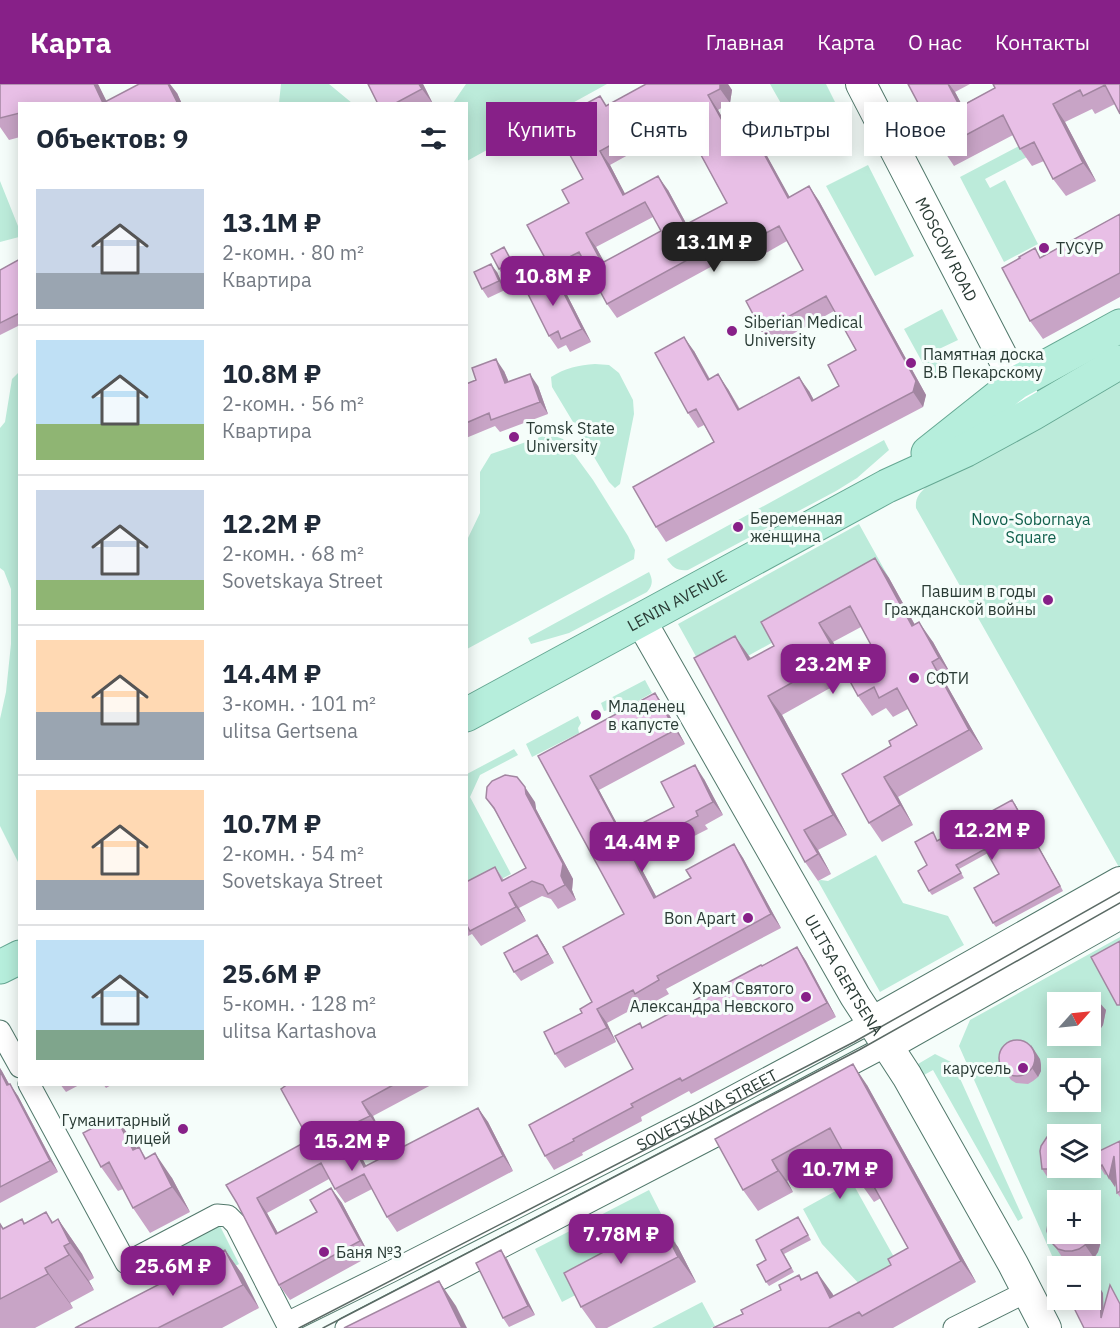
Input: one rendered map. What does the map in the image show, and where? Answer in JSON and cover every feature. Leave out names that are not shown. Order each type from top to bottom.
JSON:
[{"type":"main road","name":"LENIN AVENUE","points":[[887,486],[1016,383],[1120,326]]},
{"type":"main road","name":"LENIN AVENUE","points":[[468,714],[887,486],[966,450],[1120,362]]},
{"type":"main road","points":[[0,968],[18,958]]},
{"type":"street","name":"MOSCOW ROAD","points":[[861,84],[1032,414]]},
{"type":"street","name":"ULITSA GERTSENA","points":[[641,621],[855,996],[908,1076],[1028,1291],[1046,1328]]},
{"type":"street","name":"SOVETSKAYA STREET","points":[[346,1328],[712,1138],[1120,882]]},
{"type":"street","name":"SOVETSKAYA STREET","points":[[288,1325],[700,1114],[880,1034],[1120,914]]},
{"type":"street","points":[[0,1032],[18,1064]]},
{"type":"street","points":[[30,1086],[126,1263],[217,1215],[228,1216],[236,1224],[288,1325]]},
{"type":"street","points":[[954,1328],[1028,1291]]},
{"type":"green space","points":[[281,84],[329,84],[351,102],[279,102]]},
{"type":"green space","points":[[466,84],[607,84],[574,102],[486,102],[486,151],[468,160],[468,102],[454,102]]},
{"type":"green space","points":[[770,84],[826,84],[835,102],[780,102]]},
{"type":"green space","points":[[1021,145],[1027,157],[985,179],[990,188],[1005,180],[1038,244],[1004,262],[960,177]]},
{"type":"green space","points":[[868,165],[914,256],[875,276],[826,186]]},
{"type":"green space","points":[[0,181],[18,226],[18,237],[0,242]]},
{"type":"green space","points":[[942,309],[958,340],[939,349],[950,371],[932,380],[904,329]]},
{"type":"green space","points":[[583,365],[609,365],[619,373],[633,400],[634,414],[620,484],[615,488],[609,482],[552,387],[551,377],[556,374]]},
{"type":"green space","name":"Novo-Sobornaya Square","points":[[1120,372],[1120,869],[916,508],[916,501],[927,486]]},
{"type":"green space","points":[[18,373],[18,862],[0,826],[0,719],[6,692],[11,644],[11,589],[4,571],[0,568],[0,428],[5,422],[12,379]]},
{"type":"green space","points":[[549,434],[563,439],[593,480],[628,536],[635,550],[634,559],[468,648],[468,538],[480,513],[480,472],[491,454]]},
{"type":"green space","points":[[884,440],[889,450],[857,478],[836,491],[688,570],[676,568],[667,559]]},
{"type":"green space","points":[[859,524],[889,578],[708,678],[678,624]]},
{"type":"green space","points":[[649,572],[652,582],[647,592],[569,633],[531,644],[528,638]]},
{"type":"green space","points":[[645,680],[652,693],[615,714],[609,710],[604,711],[601,703]]},
{"type":"green space","points":[[578,716],[581,723],[578,728],[579,733],[532,757],[526,744]]},
{"type":"green space","points":[[514,749],[518,755],[480,775],[470,797],[511,874],[468,896],[468,773]]},
{"type":"green space","points":[[876,855],[903,903],[948,916],[964,945],[880,992],[818,881],[828,881]]},
{"type":"green space","points":[[1120,937],[1120,1328],[1085,1328],[1076,1310],[1101,1310],[1101,1256],[1052,1256],[959,1046],[970,1020]]},
{"type":"green space","points":[[935,1054],[953,1063],[1023,1218],[1018,1221],[933,1070],[924,1075],[918,1064]]},
{"type":"green space","points":[[852,1182],[899,1266],[862,1287],[822,1244],[803,1209]]},
{"type":"green space","points":[[649,1190],[676,1243],[562,1302],[535,1249]]},
{"type":"green space","points":[[220,1226],[239,1264],[169,1300],[150,1261]]},
{"type":"green space","points":[[702,1302],[715,1326],[711,1328],[652,1328]]},
{"type":"building","points":[[0,84],[94,84],[103,102],[18,102],[18,114],[0,118]]},
{"type":"building","points":[[139,84],[168,84],[177,102],[105,102]]},
{"type":"building","points":[[368,84],[419,84],[422,89],[398,102],[377,102]]},
{"type":"building","points":[[646,84],[720,84],[720,89],[708,95],[721,118],[721,156],[765,156],[788,198],[809,186],[916,381],[913,392],[656,527],[633,487],[714,442],[696,409],[688,413],[655,353],[684,337],[708,380],[718,374],[738,410],[799,377],[812,401],[839,386],[828,365],[856,350],[826,296],[762,331],[746,301],[803,270],[779,226],[749,242],[742,230],[607,304],[579,252],[550,267],[527,225],[569,203],[562,190],[583,179],[570,156],[597,156],[597,102],[589,102],[600,96],[606,106],[609,104],[609,146],[600,151],[623,195],[658,176],[685,225],[727,203],[702,156],[709,156],[709,102],[613,102]],"holes":[[[645,202],[661,231],[602,263],[586,233]]]},
{"type":"building","points":[[908,84],[948,84],[957,102],[918,102]]},
{"type":"building","points":[[993,84],[1120,84],[1120,114],[1105,85],[1083,96],[1080,90],[1053,104],[1083,163],[1053,179],[1034,142],[1020,149],[1003,115],[967,134],[967,103],[995,88]]},
{"type":"building","points":[[1120,214],[1120,273],[1030,321],[1002,268],[1035,248],[1040,258]]},
{"type":"building","points":[[504,247],[512,262],[499,269],[491,254]]},
{"type":"building","points":[[18,260],[18,314],[0,323],[0,270]]},
{"type":"building","points":[[491,264],[499,281],[482,289],[474,272]]},
{"type":"building","points":[[554,274],[582,329],[561,339],[558,331],[549,336],[525,288]]},
{"type":"building","points":[[496,359],[505,383],[530,374],[540,402],[491,420],[489,413],[468,422],[468,383],[476,380],[472,368]]},
{"type":"building","points":[[875,558],[912,626],[919,622],[939,658],[932,662],[969,730],[884,777],[900,805],[869,823],[842,774],[891,746],[889,741],[917,725],[897,688],[879,698],[874,687],[858,696],[840,663],[871,645],[850,606],[819,623],[838,657],[768,696],[833,815],[804,830],[818,854],[805,862],[694,658],[735,636],[748,660],[774,646],[761,622]]},
{"type":"building","points":[[655,693],[675,730],[590,776],[621,834],[674,807],[661,782],[695,765],[713,802],[696,811],[698,816],[630,851],[639,870],[654,898],[691,878],[686,870],[734,844],[771,914],[657,976],[659,980],[635,994],[633,990],[597,1009],[607,1028],[555,1054],[544,1032],[582,1013],[580,1009],[592,1002],[563,947],[624,914],[538,756]]},
{"type":"building","points":[[505,775],[517,777],[525,787],[526,794],[563,864],[561,876],[565,885],[548,894],[543,885],[532,881],[509,893],[516,907],[470,931],[468,928],[468,881],[495,867],[502,881],[526,868],[494,808],[486,798],[487,787],[492,781]]},
{"type":"building","points":[[1012,800],[1060,886],[993,923],[974,888],[999,874],[985,849],[956,865],[961,873],[929,891],[918,871],[927,865],[915,842],[933,832],[937,841]]},
{"type":"building","points":[[537,935],[548,954],[514,972],[504,953]]},
{"type":"building","points":[[1120,941],[1120,1005],[1117,1005],[1091,957]]},
{"type":"building","points":[[797,947],[827,1003],[682,1081],[680,1078],[631,1104],[633,1107],[545,1156],[529,1125],[633,1069],[615,1036],[640,1023],[642,1028]]},
{"type":"building","name":"карусель","points":[[1017,1040],[1029,1046],[1035,1058],[1029,1070],[1017,1076],[1005,1070],[999,1058],[1005,1046]]},
{"type":"building","points":[[853,1064],[961,1261],[862,1316],[859,1312],[828,1328],[713,1328],[743,1314],[741,1310],[781,1290],[779,1285],[799,1275],[801,1280],[817,1272],[830,1298],[891,1265],[888,1259],[908,1248],[868,1176],[859,1181],[830,1128],[772,1160],[778,1171],[743,1190],[715,1139]]},
{"type":"building","points":[[0,1071],[7,1085],[10,1084],[50,1161],[0,1187]]},
{"type":"building","points":[[285,1086],[391,1086],[362,1102],[370,1116],[351,1125],[359,1139],[352,1143],[364,1167],[478,1108],[503,1156],[387,1217],[364,1174],[335,1189],[321,1163],[257,1198],[276,1234],[317,1212],[310,1200],[331,1188],[360,1241],[279,1285],[226,1185],[309,1140],[281,1089]]},
{"type":"building","points":[[115,1116],[133,1150],[139,1147],[145,1159],[155,1153],[172,1187],[133,1208],[109,1162],[101,1167],[83,1133]]},
{"type":"building","points":[[1047,1137],[1047,1169],[1042,1169],[1041,1146]]},
{"type":"building","points":[[1120,1141],[1120,1191],[1117,1193],[1114,1156],[1109,1178],[1101,1166],[1101,1150]]},
{"type":"building","points":[[46,1212],[52,1223],[58,1219],[70,1243],[64,1246],[69,1255],[45,1268],[48,1274],[0,1299],[0,1224],[3,1229],[22,1219],[24,1224]]},
{"type":"building","points":[[798,1217],[808,1235],[781,1250],[791,1268],[766,1282],[757,1265],[766,1260],[756,1240]]},
{"type":"building","points":[[660,1222],[678,1257],[581,1307],[564,1273]]},
{"type":"building","points":[[1053,1244],[1086,1244],[1072,1251],[1058,1249]]},
{"type":"building","points":[[225,1250],[243,1285],[158,1328],[75,1328]]},
{"type":"building","points":[[501,1250],[528,1306],[503,1318],[476,1263]]},
{"type":"building","points":[[439,1281],[462,1328],[344,1328]]},
{"type":"building","points":[[1110,1285],[1120,1304],[1120,1328],[1084,1328],[1075,1310],[1101,1310],[1101,1318]]},
{"type":"tram line","points":[[299,1328],[854,1042],[1120,892]]},
{"type":"tram line","points":[[323,1328],[859,1050],[1120,903]]},
{"type":"place","name":"ТУСУР","points":[[1044,248]]},
{"type":"place","name":"Siberian Medical University","points":[[732,331]]},
{"type":"place","name":"Памятная доска В.В Пекарскому","points":[[911,363]]},
{"type":"place","name":"Tomsk State University","points":[[514,437]]},
{"type":"place","name":"Беременная женщина","points":[[738,527]]},
{"type":"place","name":"Павшим в годы Гражданской войны","points":[[1048,600]]},
{"type":"place","name":"СФТИ","points":[[914,678]]},
{"type":"place","name":"Младенец в капусте","points":[[596,715]]},
{"type":"place","name":"Bon Apart","points":[[748,918]]},
{"type":"place","name":"Храм Святого Александра Невского","points":[[806,997]]},
{"type":"place","name":"карусель","points":[[1023,1068]]},
{"type":"place","name":"Гуманитарный лицей","points":[[183,1129]]},
{"type":"place","name":"Баня №3","points":[[324,1252]]}]
